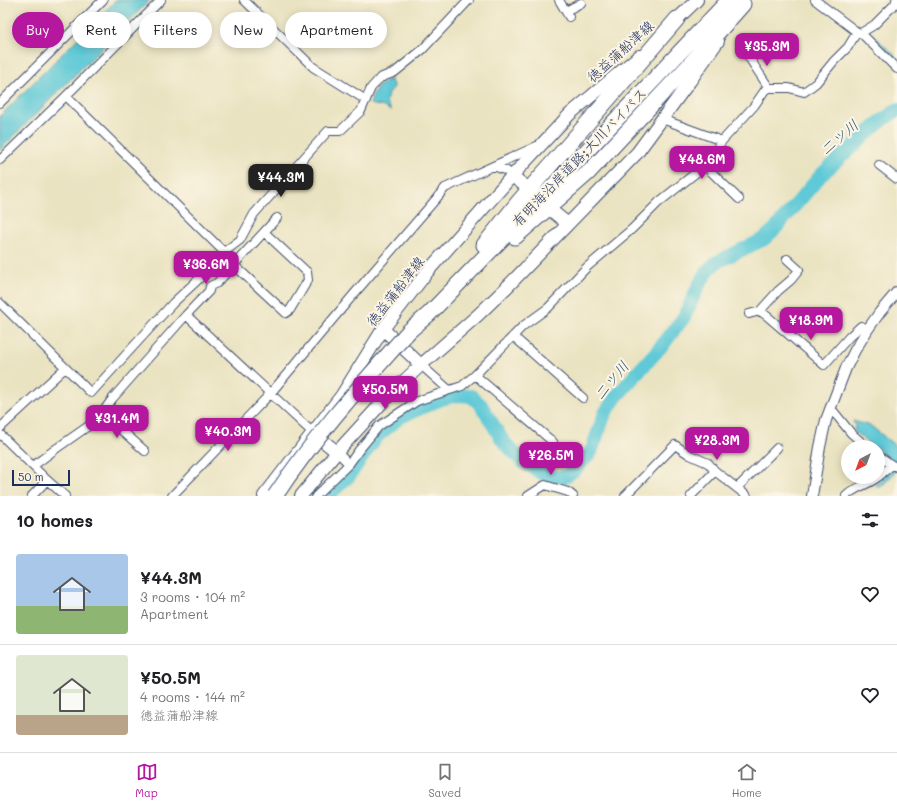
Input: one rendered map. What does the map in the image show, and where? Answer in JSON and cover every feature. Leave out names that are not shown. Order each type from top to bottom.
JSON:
[{"type":"highway","name":"有明海沿岸道路;大川バイパス","points":[[275,496],[337,414],[411,333],[563,176],[729,0]]},
{"type":"highway","points":[[429,314],[589,172],[690,64],[745,2]]},
{"type":"highway","points":[[429,314],[520,200],[677,19]]},
{"type":"highway","name":"有明海沿岸道路;大川バイパス","points":[[280,496],[340,416],[411,333]]},
{"type":"main road","name":"徳益蒲船津線","points":[[264,496],[342,394],[383,329],[428,272],[455,241],[512,176],[570,114],[638,56],[697,0]]},
{"type":"main road","points":[[301,496],[337,452],[390,394],[505,289],[637,153],[690,81],[745,2]]},
{"type":"main road","points":[[512,176],[524,185]]},
{"type":"main road","points":[[552,211],[568,224]]},
{"type":"main road","points":[[383,329],[421,365]]},
{"type":"main road","points":[[312,432],[337,452]]},
{"type":"street","points":[[0,103],[103,0]]},
{"type":"street","points":[[0,160],[161,0]]},
{"type":"street","points":[[244,0],[313,67],[366,100]]},
{"type":"street","points":[[0,303],[91,393],[174,303],[224,252],[240,240],[254,214],[328,131],[340,131],[361,111],[371,88],[380,78],[395,72],[422,50],[469,0]]},
{"type":"street","points":[[560,0],[568,14],[581,3]]},
{"type":"street","points":[[815,0],[859,32],[897,69]]},
{"type":"street","points":[[316,496],[349,464],[379,426],[417,401],[462,386],[523,326],[548,308],[588,267],[632,229],[659,202],[702,168],[722,141],[754,106],[765,90],[769,88],[789,88],[804,92],[816,83],[848,47],[859,32],[874,25],[895,4],[896,0]]},
{"type":"street","points":[[748,56],[769,88]]},
{"type":"street","points":[[66,96],[224,252]]},
{"type":"street","points":[[662,119],[722,141]]},
{"type":"street","points":[[172,496],[270,394],[445,188],[543,144]]},
{"type":"street","points":[[704,165],[739,199]]},
{"type":"street","points":[[494,166],[507,171],[512,176]]},
{"type":"street","points":[[879,166],[897,179]]},
{"type":"street","points":[[33,466],[97,420],[114,398],[186,315],[209,291],[210,286],[217,283],[277,218]]},
{"type":"street","points":[[234,265],[286,313],[290,310],[308,280],[307,272],[264,232]]},
{"type":"street","points":[[749,314],[760,311],[799,270],[787,259]]},
{"type":"street","points":[[812,496],[826,420],[846,368],[868,329],[897,292]]},
{"type":"street","points":[[760,311],[824,365],[861,326],[868,329]]},
{"type":"street","points":[[186,315],[312,432]]},
{"type":"street","points":[[513,336],[584,398]]},
{"type":"street","points":[[421,365],[449,390]]},
{"type":"street","points":[[0,428],[65,368]]},
{"type":"street","points":[[475,374],[553,442]]},
{"type":"street","points":[[830,410],[834,412],[860,440]]},
{"type":"street","points":[[102,413],[145,450]]},
{"type":"street","points":[[0,434],[65,496]]},
{"type":"street","points":[[625,496],[675,444],[690,455],[708,463],[715,471],[747,496]]},
{"type":"street","points":[[737,488],[777,448]]},
{"type":"street","points":[[337,452],[349,464]]},
{"type":"street","points":[[885,460],[894,466],[885,472]]},
{"type":"street","points":[[691,496],[715,471]]},
{"type":"street","points":[[32,496],[47,480]]},
{"type":"street","points":[[846,496],[849,492],[866,484]]},
{"type":"street","points":[[528,496],[545,485],[568,492],[573,496]]},
{"type":"water","points":[[116,0],[150,0],[131,19],[131,12],[104,12]]},
{"type":"water","points":[[872,34],[894,55],[897,59],[897,63],[870,36]]},
{"type":"water","points":[[72,44],[72,48],[102,48],[0,150],[0,116]]},
{"type":"water","points":[[390,79],[394,87],[388,94],[386,102],[391,111],[384,107],[370,104],[377,89]]},
{"type":"water","points":[[853,421],[871,426],[897,447],[897,463],[885,456],[885,440],[865,440],[856,433],[854,430],[855,426]]},
{"type":"water","points":[[893,468],[896,471],[885,483],[885,476]]},
{"type":"water","points":[[877,484],[884,484],[880,488],[876,485]]},
{"type":"waterway","name":"二ツ川","points":[[327,496],[349,476],[376,437],[400,417],[441,399],[459,395],[471,396],[481,405],[503,441],[523,462],[549,477],[565,477],[577,468],[591,452],[605,413],[616,397],[665,342],[684,317],[699,285],[709,269],[717,262],[764,239],[776,228],[821,175],[880,122],[897,110]]}]
